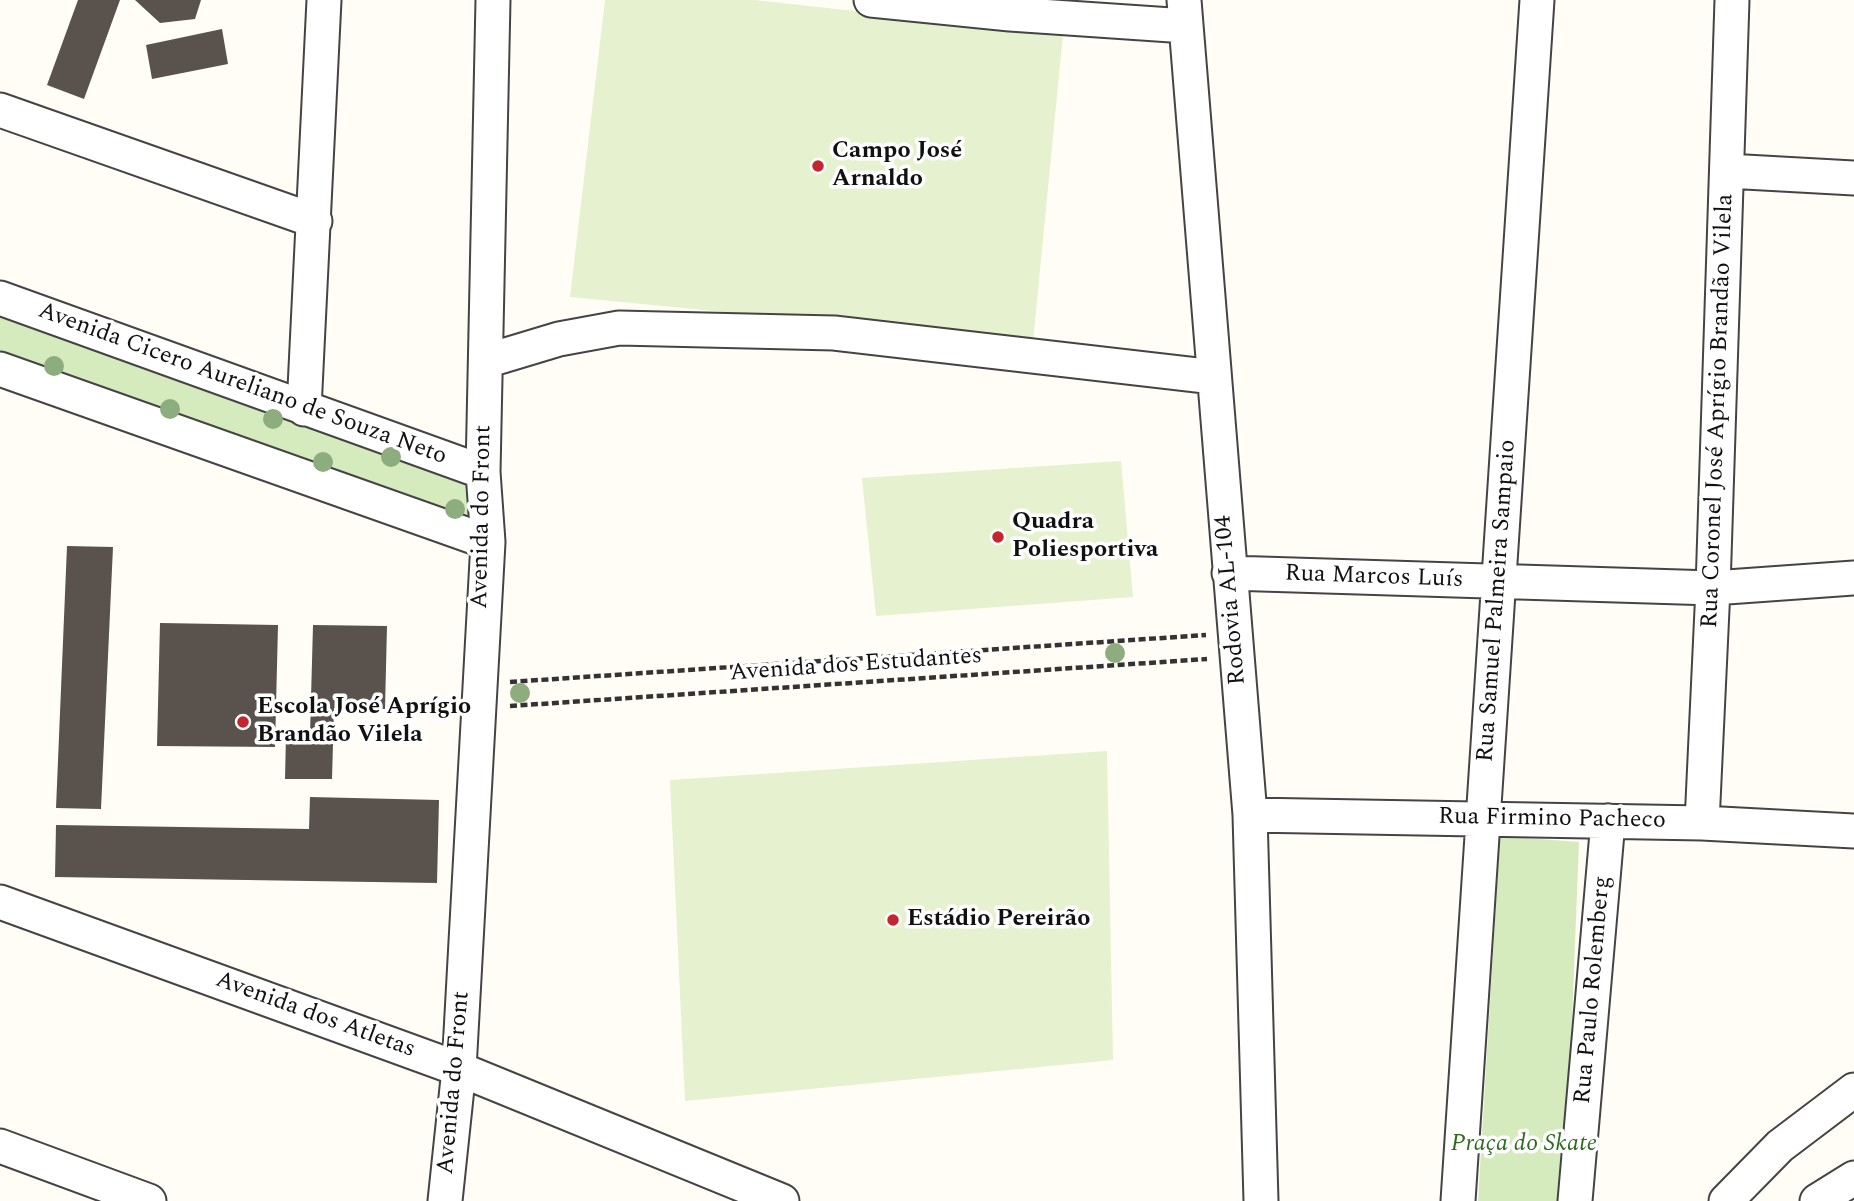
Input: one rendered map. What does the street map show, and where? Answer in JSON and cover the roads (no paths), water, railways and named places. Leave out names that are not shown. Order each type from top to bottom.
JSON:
[{"type":"street","points":[[304,409],[324,0]]},
{"type":"street","name":"Avenida do Front","points":[[445,1201],[459,1069],[488,542],[483,472],[493,0]]},
{"type":"street","points":[[871,0],[1010,14],[1185,13]]},
{"type":"street","name":"Rua Samuel Palmeira Sampaio","points":[[1458,1201],[1537,0]]},
{"type":"street","name":"Rua Coronel José Aprígio Brandão Vilela","points":[[1702,823],[1713,589],[1732,0]]},
{"type":"street","name":"Rodovia AL-104","points":[[1185,13],[1250,815],[1261,1201]]},
{"type":"street","points":[[0,110],[315,221]]},
{"type":"street","points":[[1727,171],[1854,177]]},
{"type":"street","name":"Avenida Cicero Aureliano de Souza Neto","points":[[0,298],[483,472]]},
{"type":"street","points":[[486,361],[559,339],[619,328],[834,333],[1214,377]]},
{"type":"street","points":[[0,369],[488,542]]},
{"type":"street","name":"Rua Marcos Luís","points":[[1229,573],[1713,589],[1854,578]]},
{"type":"street","name":"Rua Firmino Pacheco","points":[[1250,815],[1702,823],[1854,831]]},
{"type":"street","name":"Rua Paulo Rolemberg","points":[[1575,1201],[1608,821]]},
{"type":"street","name":"Avenida dos Atletas","points":[[0,902],[459,1069],[782,1201]]},
{"type":"street","points":[[1726,1201],[1780,1146],[1850,1100]]},
{"type":"street","points":[[0,1146],[149,1201]]},
{"type":"street","points":[[1818,1201],[1854,1178]]},
{"type":"place","name":"Campo José Arnaldo","points":[[818,166]]},
{"type":"place","name":"Quadra Poliesportiva","points":[[998,537]]},
{"type":"place","name":"Escola José Aprígio Brandão Vilela","points":[[243,722]]},
{"type":"place","name":"Estádio Pereirão","points":[[893,920]]},
{"type":"park label","name":"Praça do Skate","points":[[1524,1145]]}]
